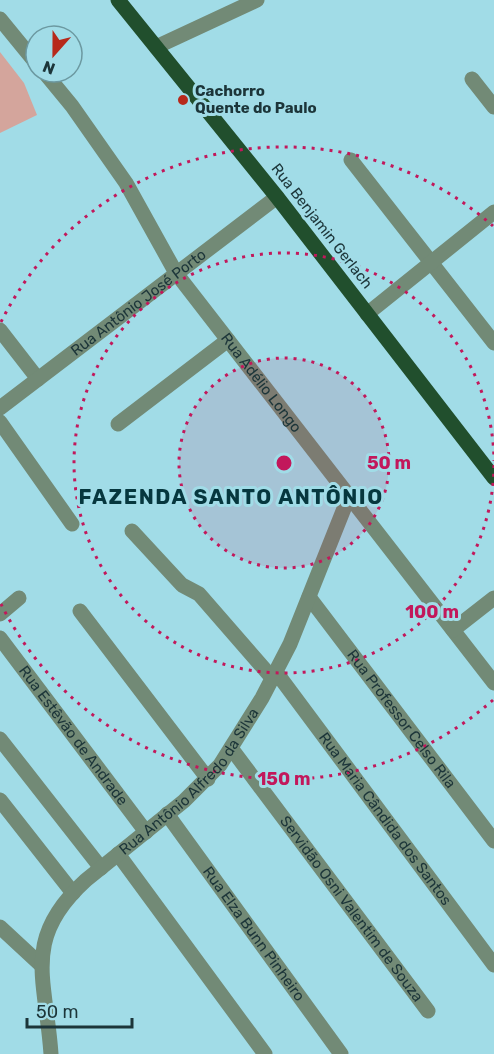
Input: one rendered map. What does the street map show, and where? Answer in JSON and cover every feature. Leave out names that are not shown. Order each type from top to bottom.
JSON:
[{"type":"main road","name":"Rua Benjamin Gerlach","points":[[118,0],[277,196],[494,478]]},
{"type":"street","points":[[156,47],[257,0]]},
{"type":"street","points":[[0,19],[24,48]]},
{"type":"street","points":[[472,80],[494,107]]},
{"type":"street","name":"Rua Adélio Longo","points":[[53,84],[126,183],[176,273],[494,683]]},
{"type":"street","points":[[351,160],[494,343]]},
{"type":"street","name":"Rua Antônio José Porto","points":[[0,408],[277,196]]},
{"type":"street","points":[[367,314],[494,212]]},
{"type":"street","points":[[0,330],[38,379]]},
{"type":"street","points":[[118,424],[228,340]]},
{"type":"street","points":[[0,422],[72,524]]},
{"type":"street","name":"Rua Antônio Alfredo da Silva","points":[[51,1054],[41,965],[43,948],[56,913],[73,893],[208,779],[220,765],[274,675],[309,597],[349,496]]},
{"type":"street","name":"Rua Maria Cândida dos Santos","points":[[132,531],[182,585],[199,594],[274,675],[494,965]]},
{"type":"street","name":"Rua Professor Celso Rila","points":[[309,597],[494,841]]},
{"type":"street","points":[[0,614],[20,598]]},
{"type":"street","points":[[453,630],[494,598]]},
{"type":"street","points":[[80,610],[208,779]]},
{"type":"street","name":"Rua Estêvão de Andrade","points":[[0,638],[146,832]]},
{"type":"street","points":[[0,739],[101,868]]},
{"type":"street","name":"Servidão Osni Valentim de Souza","points":[[231,748],[428,1011]]},
{"type":"street","points":[[0,800],[73,893]]},
{"type":"street","name":"Rua Elza Bunn Pinheiro","points":[[167,814],[341,1054]]},
{"type":"street","points":[[118,854],[265,1054]]},
{"type":"street","points":[[0,927],[41,965]]},
{"type":"shaded area","points":[[0,52],[24,83],[37,115],[0,133]]},
{"type":"place","name":"Cachorro Quente do Paulo","points":[[183,100]]},
{"type":"district","name":"FAZENDA SANTO ANTÔNIO","points":[[231,496]]}]
